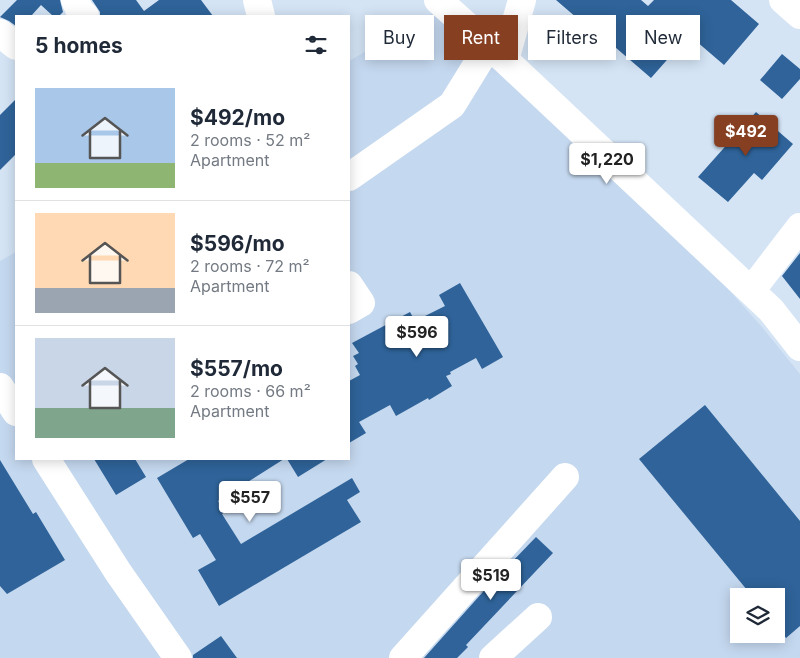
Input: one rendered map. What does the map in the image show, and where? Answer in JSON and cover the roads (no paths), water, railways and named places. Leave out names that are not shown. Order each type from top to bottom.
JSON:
[{"type":"street","points":[[74,0],[84,15]]},
{"type":"street","points":[[257,0],[261,15]]},
{"type":"street","points":[[438,0],[455,15]]},
{"type":"street","points":[[515,15],[522,0]]},
{"type":"street","points":[[783,0],[800,15]]},
{"type":"street","points":[[0,33],[15,45]]},
{"type":"street","points":[[350,176],[452,105],[491,60]]},
{"type":"street","points":[[504,60],[771,310],[800,347]]},
{"type":"street","points":[[750,291],[800,227]]},
{"type":"street","points":[[350,286],[361,303],[350,309]]},
{"type":"street","points":[[0,387],[15,410]]},
{"type":"street","points":[[47,460],[118,572],[178,658]]},
{"type":"street","points":[[403,658],[565,477]]},
{"type":"street","points":[[493,658],[538,617]]}]
